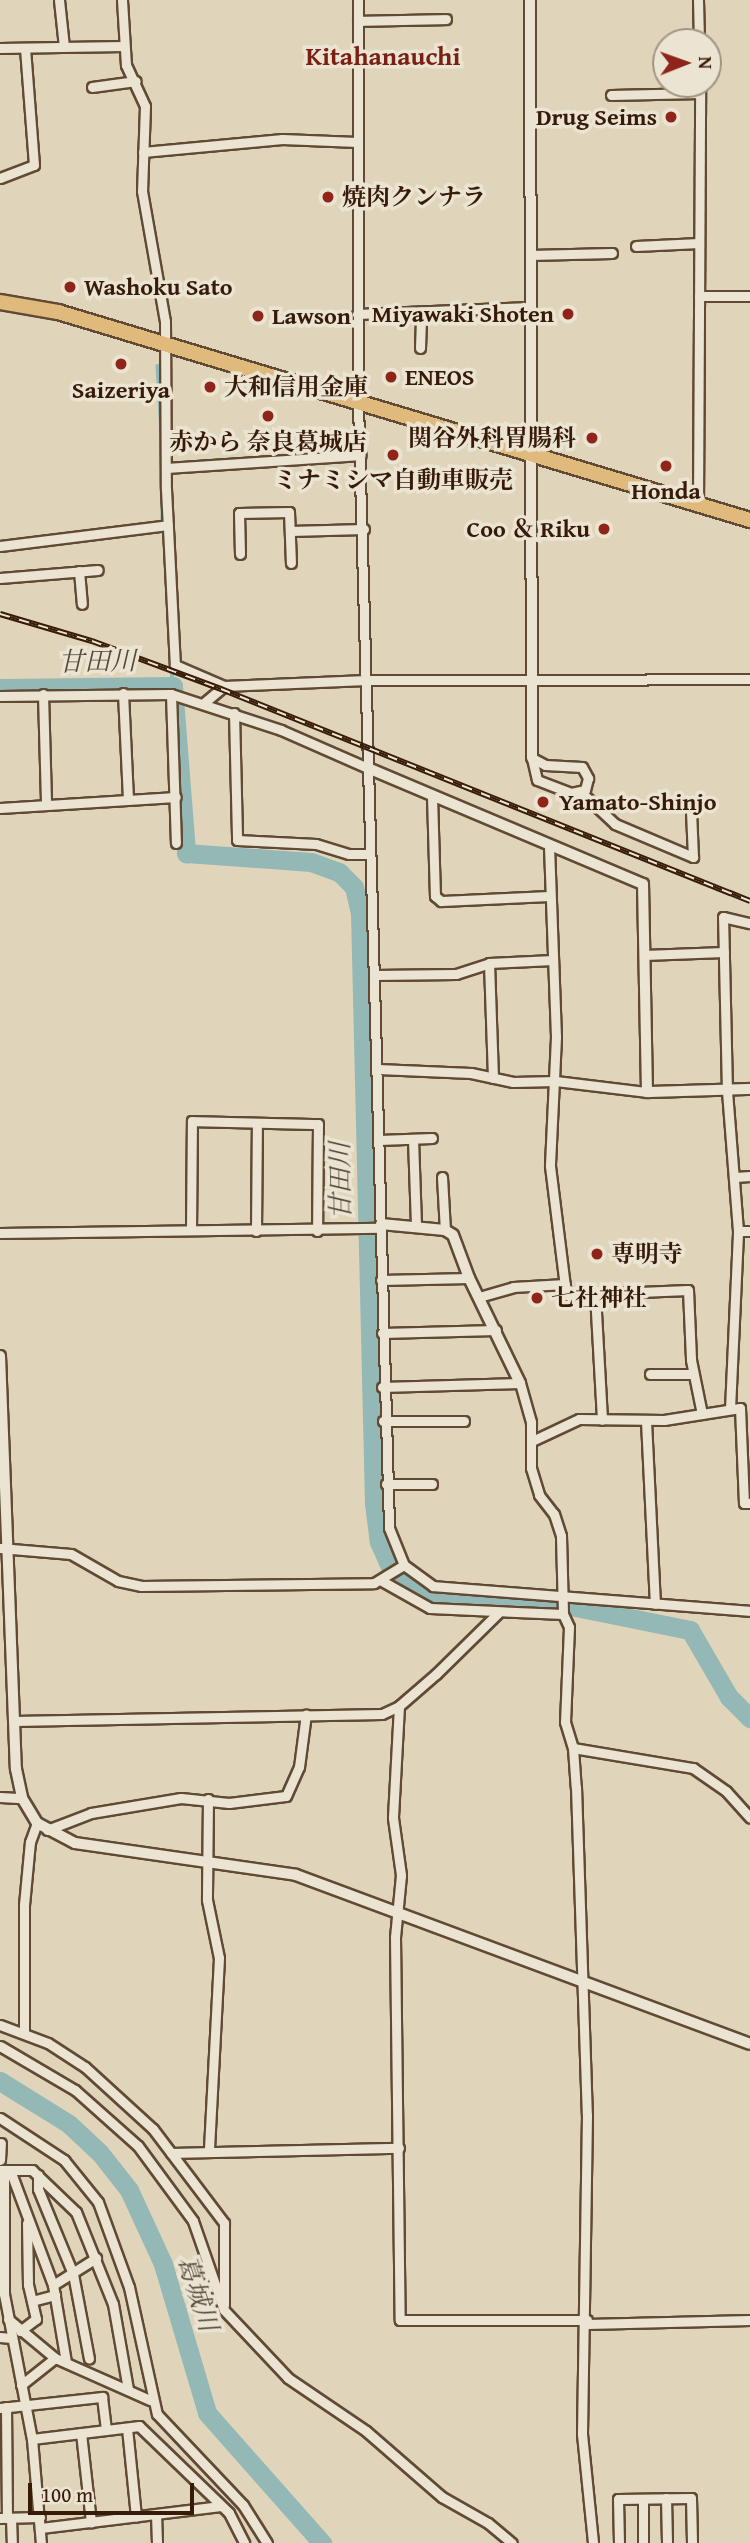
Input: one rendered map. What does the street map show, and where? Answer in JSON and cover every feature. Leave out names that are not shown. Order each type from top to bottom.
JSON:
[{"type":"highway","points":[[0,302],[58,312],[750,520]]},
{"type":"street","points":[[60,0],[64,47]]},
{"type":"street","points":[[122,0],[126,65],[136,81],[145,106],[142,191],[160,280],[167,345],[164,526],[175,665],[224,686],[366,680],[750,679]]},
{"type":"street","points":[[358,0],[358,404],[364,529],[369,854],[378,1069],[382,1387],[389,1528],[402,1567],[425,1581],[453,1590],[563,1595],[750,1611]]},
{"type":"street","points":[[530,0],[532,758],[537,780],[582,793],[615,824],[692,857],[691,812]]},
{"type":"street","points":[[698,0],[699,28]]},
{"type":"street","points":[[358,21],[446,19]]},
{"type":"street","points":[[0,48],[124,46]]},
{"type":"street","points":[[0,178],[34,165],[25,48]]},
{"type":"street","points":[[92,87],[136,81]]},
{"type":"street","points":[[611,95],[652,92]]},
{"type":"street","points":[[698,504],[700,98]]},
{"type":"street","points":[[144,152],[282,139],[357,142]]},
{"type":"street","points":[[636,246],[699,243]]},
{"type":"street","points":[[530,255],[612,253]]},
{"type":"street","points":[[699,296],[750,296]]},
{"type":"street","points":[[357,314],[530,307]]},
{"type":"street","points":[[420,348],[421,312]]},
{"type":"street","points":[[167,468],[361,455]]},
{"type":"street","points":[[240,554],[239,513],[289,512],[290,563]]},
{"type":"street","points":[[0,546],[164,526]]},
{"type":"street","points":[[290,531],[364,529]]},
{"type":"street","points":[[0,578],[98,570]]},
{"type":"street","points":[[79,571],[82,604]]},
{"type":"street","points":[[205,702],[224,686]]},
{"type":"street","points":[[123,693],[128,799]]},
{"type":"street","points":[[43,694],[46,803]]},
{"type":"street","points":[[171,694],[176,843]]},
{"type":"street","points":[[0,696],[171,694],[205,702],[643,884],[647,1092]]},
{"type":"street","points":[[234,713],[237,841],[316,844],[349,854],[369,854]]},
{"type":"street","points":[[532,758],[545,765],[582,767],[588,785],[582,793]]},
{"type":"street","points":[[432,796],[435,896],[441,901],[550,896]]},
{"type":"street","points":[[0,808],[46,803],[176,797]]},
{"type":"street","points":[[548,846],[556,1081],[550,1166],[566,1295],[688,1290],[693,1374],[702,1414]]},
{"type":"street","points":[[730,1409],[738,1231],[727,1091],[723,917],[750,923]]},
{"type":"street","points":[[644,955],[724,952]]},
{"type":"street","points":[[374,975],[456,974],[489,963],[553,960]]},
{"type":"street","points":[[489,963],[493,1078]]},
{"type":"street","points":[[378,1069],[556,1081],[647,1092],[750,1089]]},
{"type":"street","points":[[191,1230],[192,1121],[318,1124],[317,1231]]},
{"type":"street","points":[[256,1231],[257,1123]]},
{"type":"street","points":[[379,1140],[432,1138]]},
{"type":"street","points":[[413,1139],[416,1227]]},
{"type":"street","points":[[735,1177],[750,1176]]},
{"type":"street","points":[[442,1177],[445,1230]]},
{"type":"street","points":[[0,1233],[317,1231],[380,1227],[445,1230],[453,1235],[469,1279],[520,1382],[532,1441],[531,1468],[539,1495],[559,1524],[563,1612],[569,1627],[565,1732],[573,1748],[587,2115],[587,2322],[582,2434],[593,2543]]},
{"type":"street","points":[[738,1231],[750,1231]]},
{"type":"street","points":[[381,1280],[469,1279]]},
{"type":"street","points":[[480,1297],[513,1287],[565,1284]]},
{"type":"street","points":[[595,1294],[602,1419]]},
{"type":"street","points":[[382,1333],[496,1330]]},
{"type":"street","points":[[0,1356],[4,1548],[14,1721],[22,1798],[42,1826],[75,1843],[296,1875],[750,2044]]},
{"type":"street","points":[[650,1374],[693,1374]]},
{"type":"street","points":[[382,1387],[520,1382]]},
{"type":"street","points":[[532,1441],[571,1422],[602,1419],[646,1421],[740,1408],[745,1418],[744,1503],[750,1503]]},
{"type":"street","points":[[383,1421],[464,1421]]},
{"type":"street","points":[[646,1421],[656,1604]]},
{"type":"street","points":[[386,1484],[432,1484]]},
{"type":"street","points":[[4,1548],[83,1557],[118,1581],[141,1586],[386,1580],[430,1608],[498,1613],[563,1612]]},
{"type":"street","points":[[386,1580],[402,1567]]},
{"type":"street","points":[[14,1721],[306,1714],[369,1717],[399,1706],[498,1613]]},
{"type":"street","points":[[399,1706],[394,1739],[393,1818],[401,1875],[397,1911],[400,2320],[750,2320]]},
{"type":"street","points":[[24,2033],[24,1905],[30,1842],[42,1826],[91,1812],[181,1798],[229,1803],[286,1796],[299,1766],[306,1714]]},
{"type":"street","points":[[573,1748],[693,1768],[726,1791],[750,1818]]},
{"type":"street","points":[[0,1797],[22,1798]]},
{"type":"street","points":[[208,1799],[208,1911],[219,1958],[209,2151]]},
{"type":"street","points":[[0,2025],[48,2043],[108,2085],[171,2152],[224,2223],[224,2310]]},
{"type":"street","points":[[0,2046],[75,2090],[138,2146],[193,2221],[224,2310],[288,2378],[366,2431],[442,2497],[512,2543]]},
{"type":"street","points":[[0,2118],[64,2160],[98,2202],[129,2287],[150,2400],[183,2445],[243,2505],[267,2543]]},
{"type":"street","points":[[1,2143],[8,2319],[32,2439],[41,2543]]},
{"type":"street","points":[[171,2152],[399,2148]]},
{"type":"street","points":[[3,2167],[38,2175],[76,2212],[113,2304],[128,2389]]},
{"type":"street","points":[[3,2167],[27,2216],[54,2290],[66,2362]]},
{"type":"street","points":[[38,2175],[38,2189],[74,2274],[89,2359]]},
{"type":"street","points":[[20,2331],[36,2319],[32,2301],[27,2216]]},
{"type":"street","points":[[32,2301],[54,2290],[96,2258]]},
{"type":"street","points":[[8,2319],[55,2358],[150,2400]]},
{"type":"street","points":[[0,2337],[11,2337]]},
{"type":"street","points":[[21,2385],[55,2358]]},
{"type":"street","points":[[12,2543],[6,2518],[3,2408],[102,2397],[106,2430]]},
{"type":"street","points":[[32,2439],[139,2426],[221,2506],[244,2543]]},
{"type":"street","points":[[127,2428],[136,2516]]},
{"type":"street","points":[[81,2433],[90,2522]]},
{"type":"street","points":[[667,2498],[667,2543]]},
{"type":"street","points":[[619,2543],[618,2499],[667,2498],[691,2498],[692,2543]]},
{"type":"street","points":[[643,2499],[643,2543]]},
{"type":"street","points":[[41,2528],[221,2506]]},
{"type":"street","points":[[156,2514],[157,2543]]},
{"type":"street","points":[[6,2518],[40,2517]]},
{"type":"waterway","points":[[158,366],[162,433]]},
{"type":"waterway","points":[[162,476],[163,524]]},
{"type":"waterway","points":[[172,665],[173,686]]},
{"type":"waterway","name":"甘田川","points":[[0,688],[173,686],[186,853],[311,862],[339,872],[354,887],[360,913],[374,1503],[379,1542],[391,1569],[413,1589],[437,1599],[556,1603],[690,1630],[729,1697],[750,1718]]},
{"type":"waterway","name":"葛城川","points":[[0,2081],[69,2124],[100,2153],[129,2190],[163,2264],[207,2413],[322,2543]]},
{"type":"railway","points":[[0,614],[92,641],[221,689],[750,901]]},
{"type":"place","name":"Drug Seims","points":[[671,117]]},
{"type":"place","name":"焼肉クンナラ","points":[[328,197]]},
{"type":"place","name":"Washoku Sato","points":[[70,287]]},
{"type":"place","name":"Miyawaki Shoten","points":[[568,314]]},
{"type":"place","name":"Lawson","points":[[258,316]]},
{"type":"place","name":"Saizeriya","points":[[121,364]]},
{"type":"place","name":"ENEOS","points":[[391,377]]},
{"type":"place","name":"大和信用金庫","points":[[210,387]]},
{"type":"place","name":"赤から 奈良葛城店","points":[[268,416]]},
{"type":"place","name":"関谷外科胃腸科","points":[[592,438]]},
{"type":"place","name":"ミナミシマ自動車販売","points":[[393,455]]},
{"type":"place","name":"Honda","points":[[666,466]]},
{"type":"place","name":"Coo ＆ Riku","points":[[604,529]]},
{"type":"place","name":"Yamato-Shinjo","points":[[543,802]]},
{"type":"place","name":"専明寺","points":[[597,1254]]},
{"type":"place","name":"七社神社","points":[[537,1298]]},
{"type":"district","name":"Kitahanauchi","points":[[383,56]]}]
